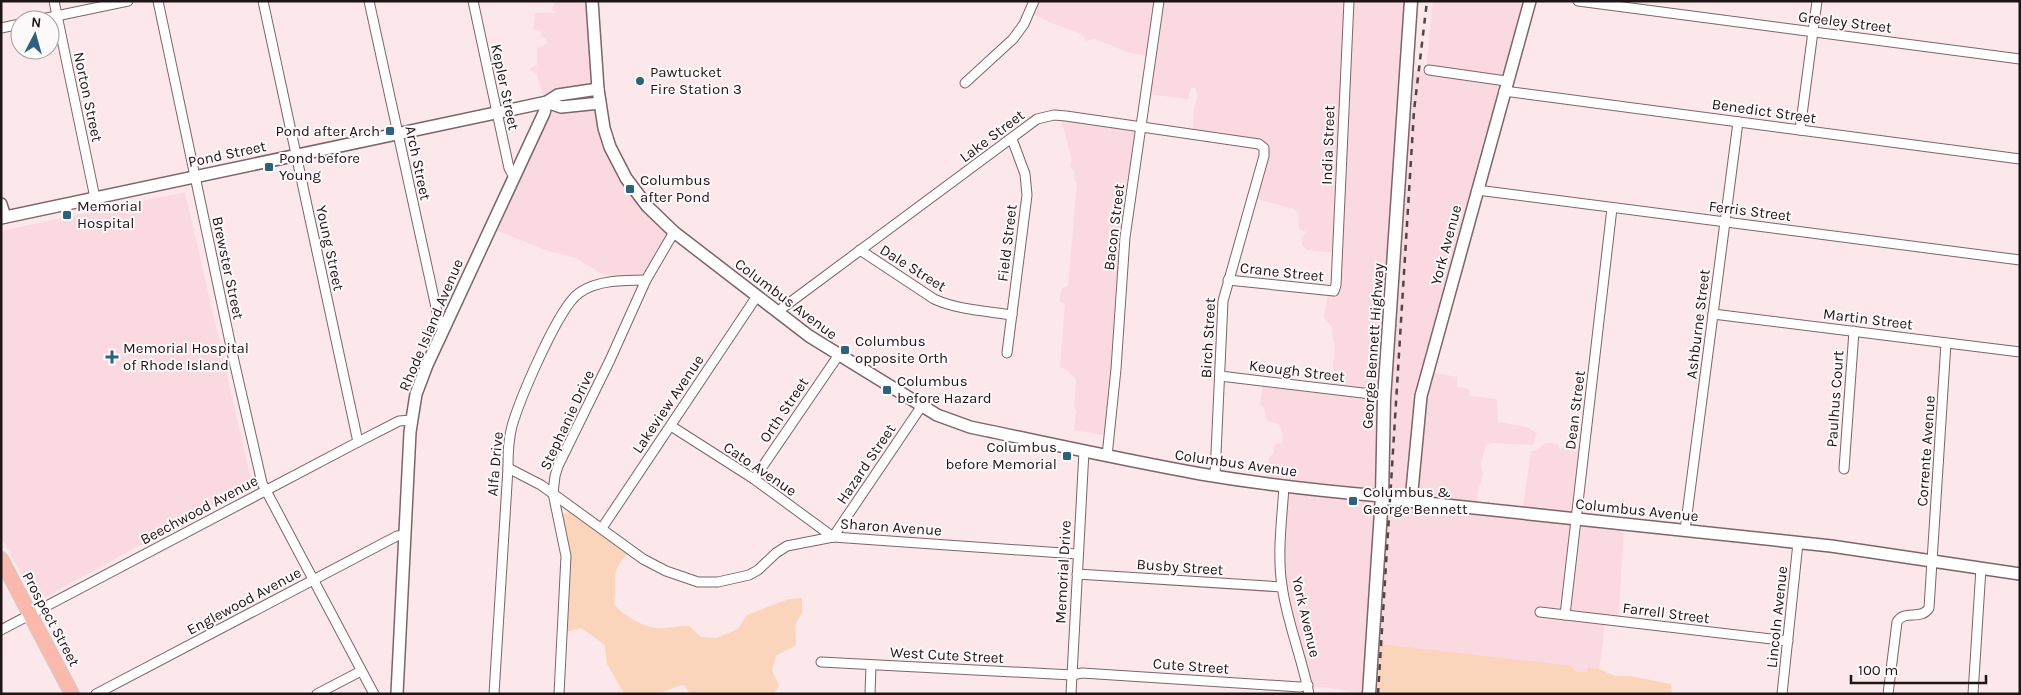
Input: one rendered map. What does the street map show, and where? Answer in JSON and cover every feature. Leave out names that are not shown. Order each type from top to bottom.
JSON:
[{"type":"main road","name":"George Bennett Highway","points":[[1369,694],[1382,496],[1384,399],[1411,1]]},
{"type":"main road","name":"Prospect Street","points":[[1,559],[72,694]]},
{"type":"street","points":[[60,14],[128,1]]},
{"type":"street","name":"Brewster Street","points":[[158,1],[234,362],[262,483],[374,694]]},
{"type":"street","name":"Young Street","points":[[263,1],[358,442]]},
{"type":"street","name":"Arch Street","points":[[369,1],[439,321],[443,330]]},
{"type":"street","name":"Kepler Street","points":[[473,1],[508,168],[514,176]]},
{"type":"street","name":"Columbus Avenue","points":[[592,1],[598,89],[610,147],[626,178],[653,213],[674,232],[777,312],[838,356],[937,415],[970,427],[1107,456],[1284,486],[1798,543],[2020,574]]},
{"type":"street","points":[[965,83],[1013,39],[1024,24],[1034,1]]},
{"type":"street","name":"Bacon Street","points":[[1107,456],[1116,370],[1125,237],[1159,1]]},
{"type":"street","name":"India Street","points":[[1334,290],[1336,285],[1349,1]]},
{"type":"street","name":"York Avenue","points":[[1411,501],[1421,396],[1476,190],[1530,1]]},
{"type":"street","name":"Greeley Street","points":[[1578,1],[2020,59]]},
{"type":"street","points":[[1800,130],[1817,1]]},
{"type":"street","name":"Norton Street","points":[[60,29],[95,198]]},
{"type":"street","name":"Benedict Street","points":[[1429,70],[1505,86],[1738,122],[2020,159]]},
{"type":"street","name":"Pond Street","points":[[3,217],[546,102],[558,95],[598,89]]},
{"type":"street","name":"Pond Street","points":[[546,102],[561,107],[600,103]]},
{"type":"street","name":"Rhode Island Avenue","points":[[397,694],[411,420],[416,394],[443,330],[544,114],[546,102]]},
{"type":"street","name":"Lake Street","points":[[777,312],[1037,119],[1054,115],[1259,144],[1264,148]]},
{"type":"street","name":"Ashburne Street","points":[[1685,530],[1738,122]]},
{"type":"street","name":"Field Street","points":[[1007,353],[1027,195],[1025,174],[1012,139]]},
{"type":"street","name":"Birch Street","points":[[1215,475],[1223,301],[1264,156],[1264,148]]},
{"type":"street","name":"Ferris Street","points":[[1476,190],[2020,260]]},
{"type":"street","points":[[1,204],[3,217]]},
{"type":"street","name":"Dean Street","points":[[1565,615],[1612,208]]},
{"type":"street","name":"Stephanie Drive","points":[[559,694],[566,556],[553,493],[554,476],[646,280],[674,232]]},
{"type":"street","name":"Dale Street","points":[[860,250],[925,294],[944,303],[955,307],[1012,315]]},
{"type":"street","name":"Alfa Drive","points":[[494,694],[508,468],[507,448],[512,426],[529,383],[569,302],[579,292],[604,283],[646,280]]},
{"type":"street","name":"Crane Street","points":[[1228,280],[1334,290]]},
{"type":"street","name":"Lakeview Avenue","points":[[602,528],[757,296]]},
{"type":"street","name":"Martin Street","points":[[1713,314],[2020,352]]},
{"type":"street","name":"Paulhus Court","points":[[1844,469],[1854,331]]},
{"type":"street","name":"Corrente Avenue","points":[[1888,694],[1897,622],[1904,615],[1921,615],[1926,613],[1929,608],[1946,343]]},
{"type":"street","name":"Orth Street","points":[[754,479],[838,356]]},
{"type":"street","name":"Keough Street","points":[[1220,376],[1371,394]]},
{"type":"street","name":"Hazard Street","points":[[833,537],[922,407]]},
{"type":"street","name":"Beechwood Avenue","points":[[1,630],[399,421],[411,420]]},
{"type":"street","name":"Cato Avenue","points":[[671,426],[754,479],[833,537]]},
{"type":"street","name":"Memorial Drive","points":[[1071,694],[1084,451]]},
{"type":"street","name":"Sharon Avenue","points":[[508,468],[553,493],[643,559],[658,567],[698,582],[718,582],[749,574],[758,570],[776,553],[787,546],[833,537],[1077,554]]},
{"type":"street","name":"York Avenue","points":[[1284,486],[1280,549],[1282,587],[1308,690]]},
{"type":"street","name":"Englewood Avenue","points":[[96,694],[396,536],[405,535]]},
{"type":"street","name":"Lincoln Avenue","points":[[1782,694],[1798,543]]},
{"type":"street","points":[[1973,694],[1981,568]]},
{"type":"street","name":"Busby Street","points":[[1077,574],[1282,587]]},
{"type":"street","name":"Farrell Street","points":[[1540,612],[1788,641]]},
{"type":"street","name":"West Cute Street","points":[[821,662],[1072,674]]},
{"type":"street","points":[[870,694],[871,665]]},
{"type":"street","points":[[317,694],[361,671]]},
{"type":"street","name":"Cute Street","points":[[1072,674],[1082,673],[1300,687],[1308,690]]},
{"type":"shaded area","points":[[557,1],[592,1],[598,90],[625,181],[675,235],[645,279],[611,276],[599,272],[576,258],[543,249],[493,229],[544,101],[537,74],[529,69],[537,65],[537,48],[547,44],[546,39],[541,36],[541,31],[533,29],[535,13],[557,13],[552,10],[554,3]]},
{"type":"shaded area","points":[[1036,1],[1412,1],[1410,70],[1426,72],[1433,1],[1531,1],[1430,372],[1457,377],[1457,387],[1469,389],[1470,396],[1497,399],[1498,422],[1527,427],[1537,433],[1533,445],[1494,443],[1486,445],[1481,462],[1483,475],[1478,491],[1477,510],[1522,514],[1531,451],[1538,450],[1544,444],[1550,443],[1558,444],[1560,449],[1565,445],[1584,448],[1577,521],[1624,529],[1618,623],[1604,622],[1599,669],[1588,668],[1587,672],[1575,671],[1571,666],[1368,694],[1324,687],[1311,689],[1284,593],[1282,551],[1285,488],[1265,485],[1269,458],[1274,452],[1275,444],[1282,443],[1283,436],[1279,424],[1267,421],[1264,408],[1260,405],[1263,386],[1330,394],[1333,374],[1335,372],[1333,367],[1335,344],[1332,328],[1324,317],[1328,294],[1335,292],[1337,253],[1306,250],[1301,238],[1307,232],[1299,229],[1298,214],[1294,209],[1257,199],[1264,149],[1192,138],[1194,109],[1198,95],[1195,88],[1191,87],[1188,99],[1147,94],[1152,56],[1130,53],[1095,39],[1086,41],[1082,34],[1051,23],[1031,13]]},
{"type":"shaded area","points":[[1061,120],[1141,132],[1120,292],[1109,436],[1074,430],[1076,380],[1067,370],[1060,367],[1065,304],[1059,301],[1062,288],[1068,286],[1077,183],[1074,179],[1075,173],[1070,166],[1072,159]]},
{"type":"shaded area","name":"Memorial Hospital of Rhode Island","points":[[185,192],[252,484],[36,602],[1,536],[1,231]]},
{"type":"shaded area","points":[[574,510],[632,550],[620,563],[615,575],[614,604],[639,623],[661,628],[689,626],[701,637],[716,638],[738,629],[747,615],[789,599],[802,598],[802,613],[795,625],[796,645],[776,656],[772,670],[779,686],[774,693],[690,694],[684,685],[656,693],[638,694],[623,692],[607,664],[605,645],[581,628],[566,632],[561,515]]},
{"type":"shaded area","points":[[1372,643],[1571,666],[1575,671],[1587,672],[1588,668],[1599,669],[1615,676],[1630,676],[1671,684],[1672,694],[1368,694]]},
{"type":"railway","points":[[1378,694],[1414,111],[1427,1]]},
{"type":"place","name":"Pawtucket Fire Station 3","points":[[640,81]]},
{"type":"place","name":"Pond after Arch","points":[[390,131]]},
{"type":"place","name":"Pond before Young","points":[[269,167]]},
{"type":"place","name":"Columbus after Pond","points":[[630,189]]},
{"type":"place","name":"Memorial Hospital","points":[[67,215]]},
{"type":"place","name":"Columbus opposite Orth","points":[[845,350]]},
{"type":"place","name":"Memorial Hospital of Rhode Island","points":[[112,357]]},
{"type":"place","name":"Columbus before Hazard","points":[[887,390]]},
{"type":"place","name":"Columbus before Memorial","points":[[1067,456]]},
{"type":"place","name":"Columbus & George Bennett","points":[[1353,501]]}]
